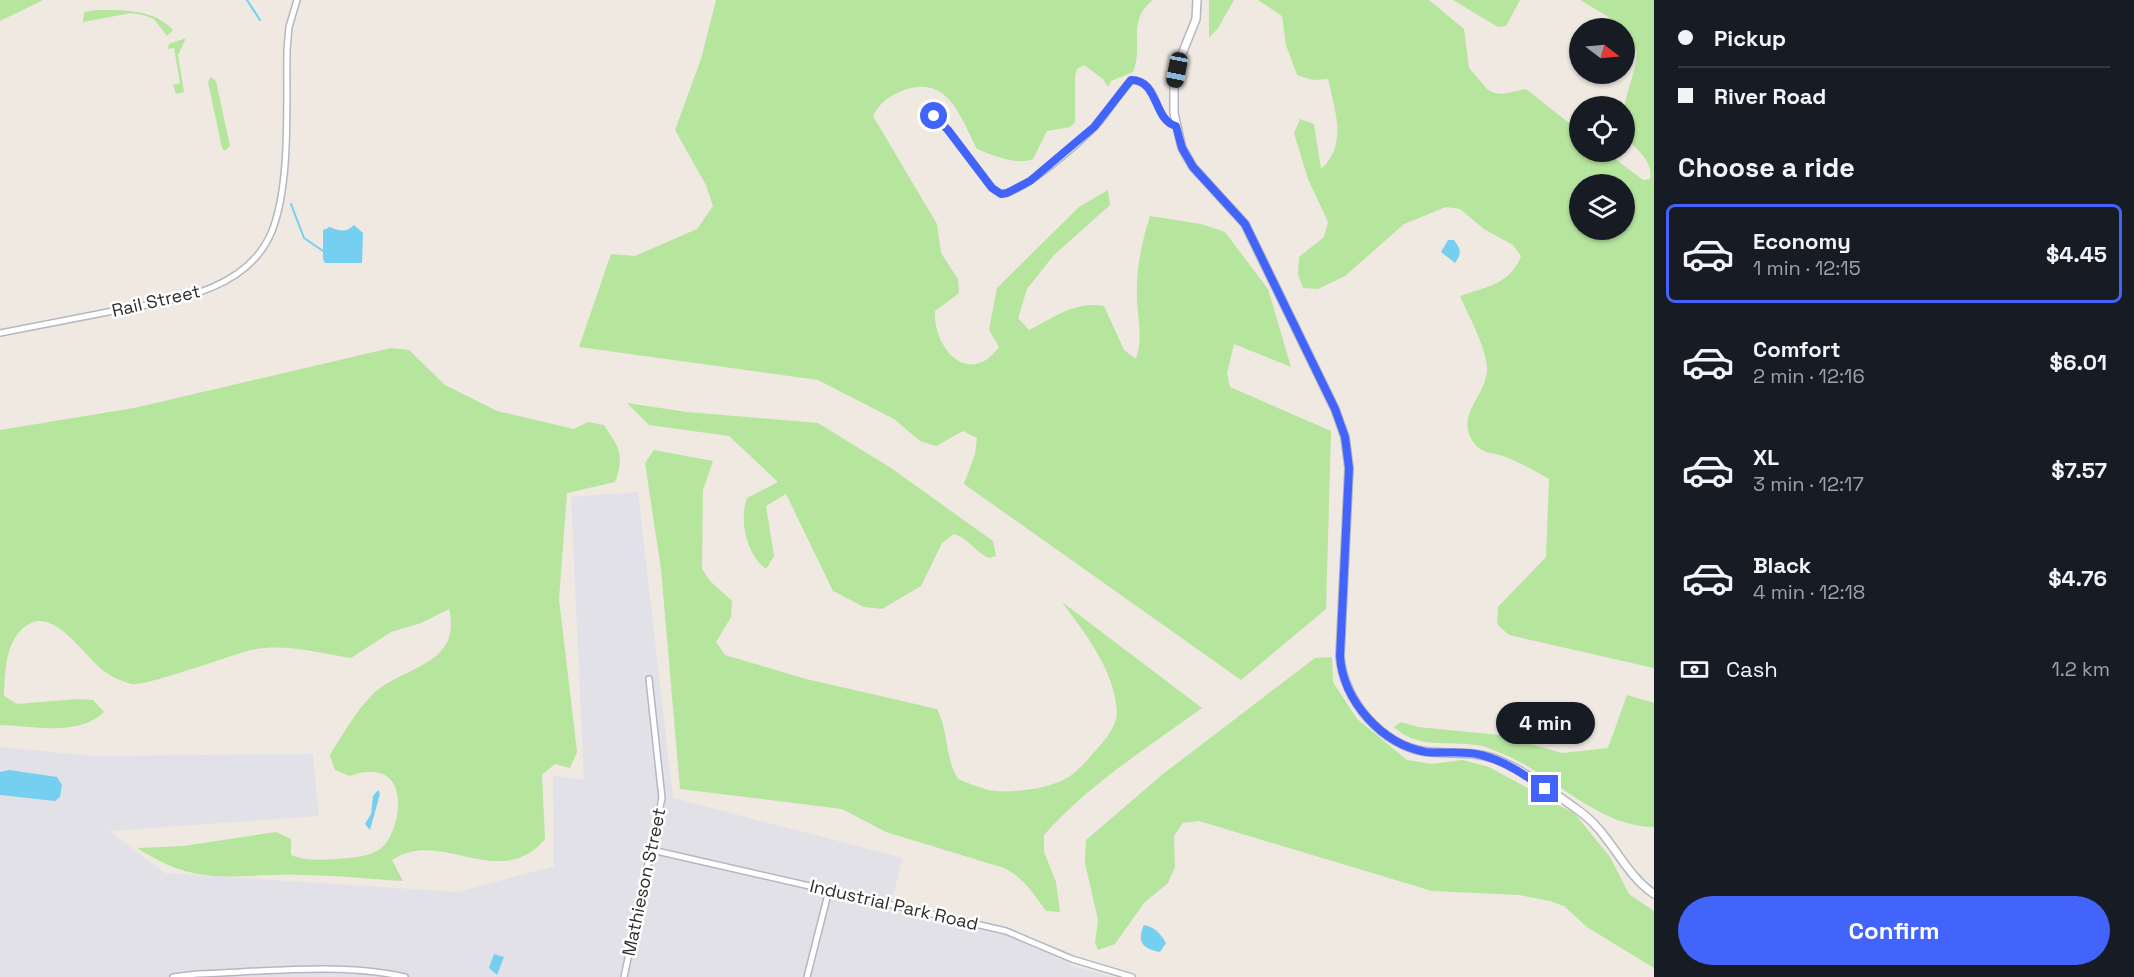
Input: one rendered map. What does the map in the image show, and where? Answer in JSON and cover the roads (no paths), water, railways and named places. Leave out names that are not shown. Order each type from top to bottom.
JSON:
[{"type":"street","name":"Rail Street","points":[[0,333],[173,300],[206,291],[248,265],[272,232],[281,195],[287,50],[289,27],[297,0]]},
{"type":"street","points":[[1197,0],[1196,19],[1180,59],[1174,83],[1176,126],[1182,148],[1193,167],[1248,229],[1335,409],[1345,437],[1349,468],[1340,656],[1345,684],[1353,700],[1379,727],[1406,746],[1429,752],[1482,755],[1515,769],[1593,822],[1631,874],[1654,894]]},
{"type":"street","points":[[934,116],[948,130],[992,188],[1001,194],[1022,187],[1076,143],[1102,118],[1131,80],[1140,80],[1148,86],[1167,121],[1176,126]]},
{"type":"street","name":"Mathieson Street","points":[[624,977],[662,798],[649,679]]},
{"type":"street","name":"Industrial Park Road","points":[[652,850],[1006,931],[1072,959],[1132,977]]},
{"type":"street","points":[[807,977],[829,890]]},
{"type":"street","points":[[173,977],[197,974],[352,970],[382,972],[405,977]]},
{"type":"water","points":[[354,225],[363,233],[362,263],[325,263],[323,230],[330,227],[343,231]]},
{"type":"water","points":[[1448,240],[1454,240],[1459,249],[1460,254],[1455,263],[1441,252]]},
{"type":"water","points":[[9,770],[57,777],[62,785],[60,797],[55,801],[0,795],[0,772]]},
{"type":"water","points":[[378,790],[380,794],[370,830],[365,824],[371,814],[373,796]]},
{"type":"water","points":[[1144,925],[1154,929],[1166,943],[1160,952],[1149,949],[1143,944],[1141,936]]},
{"type":"water","points":[[494,954],[504,957],[497,975],[489,968]]},
{"type":"waterway","points":[[247,0],[260,20]]},
{"type":"waterway","points":[[291,204],[304,238],[323,251]]}]
